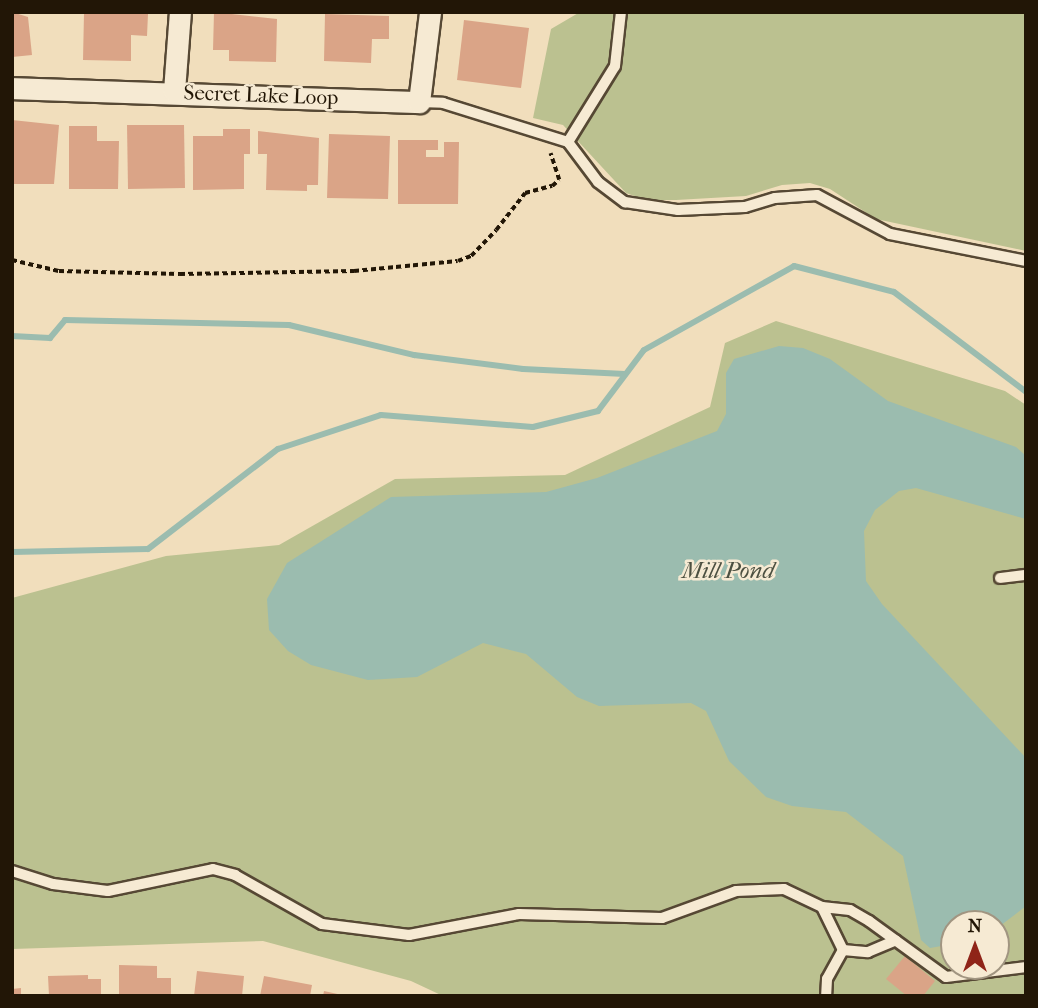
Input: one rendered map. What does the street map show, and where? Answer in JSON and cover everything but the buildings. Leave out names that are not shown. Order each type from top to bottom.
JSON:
[{"type":"street","points":[[174,91],[180,12]]},
{"type":"street","points":[[419,102],[430,12]]},
{"type":"street","name":"Secret Lake Loop","points":[[12,88],[174,91],[419,102]]},
{"type":"lane","points":[[568,142],[615,66],[621,12]]},
{"type":"lane","points":[[419,102],[443,103],[568,142],[598,183],[625,202],[677,210],[746,207],[775,198],[817,195],[890,234],[1026,261]]},
{"type":"lane","points":[[1000,579],[1026,575]]},
{"type":"lane","points":[[12,871],[63,886],[108,891],[213,869],[235,876],[322,924],[410,935],[519,914],[662,918],[736,891],[764,886],[784,889],[822,907],[850,910],[946,977],[1026,967]]},
{"type":"lane","points":[[822,907],[843,950]]},
{"type":"lane","points":[[843,950],[868,952],[896,940]]},
{"type":"lane","points":[[826,996],[827,979],[843,950]]},
{"type":"path","points":[[12,260],[59,271],[180,274],[354,271],[458,261],[471,256],[525,193],[552,186],[559,180],[549,148],[555,137]]},
{"type":"green space","points":[[580,12],[1026,12],[1026,251],[876,219],[830,189],[810,183],[782,185],[746,196],[676,200],[646,200],[626,193],[563,125],[533,118],[551,29]]},
{"type":"green space","points":[[776,321],[1005,391],[1026,405],[1026,996],[443,996],[411,981],[263,941],[12,949],[12,598],[166,556],[279,545],[395,479],[565,475],[710,407],[725,343]]},
{"type":"water","name":"Mill Pond","points":[[779,346],[803,348],[830,359],[888,401],[1016,447],[1026,456],[1026,519],[916,488],[899,491],[875,510],[864,531],[866,581],[882,604],[1026,758],[1026,906],[1010,918],[1010,910],[940,910],[940,946],[930,948],[921,940],[903,856],[846,812],[792,806],[766,797],[729,761],[706,711],[691,703],[599,706],[577,697],[526,654],[483,643],[417,677],[368,680],[311,665],[288,651],[269,630],[267,599],[287,563],[391,497],[546,492],[597,478],[717,431],[726,414],[726,373],[734,359]]},
{"type":"waterway","points":[[12,552],[148,549],[278,449],[381,415],[533,427],[598,411],[644,350],[794,266],[894,292],[1026,392]]},
{"type":"waterway","points":[[12,336],[50,338],[65,320],[289,325],[414,355],[523,369],[625,374]]}]
